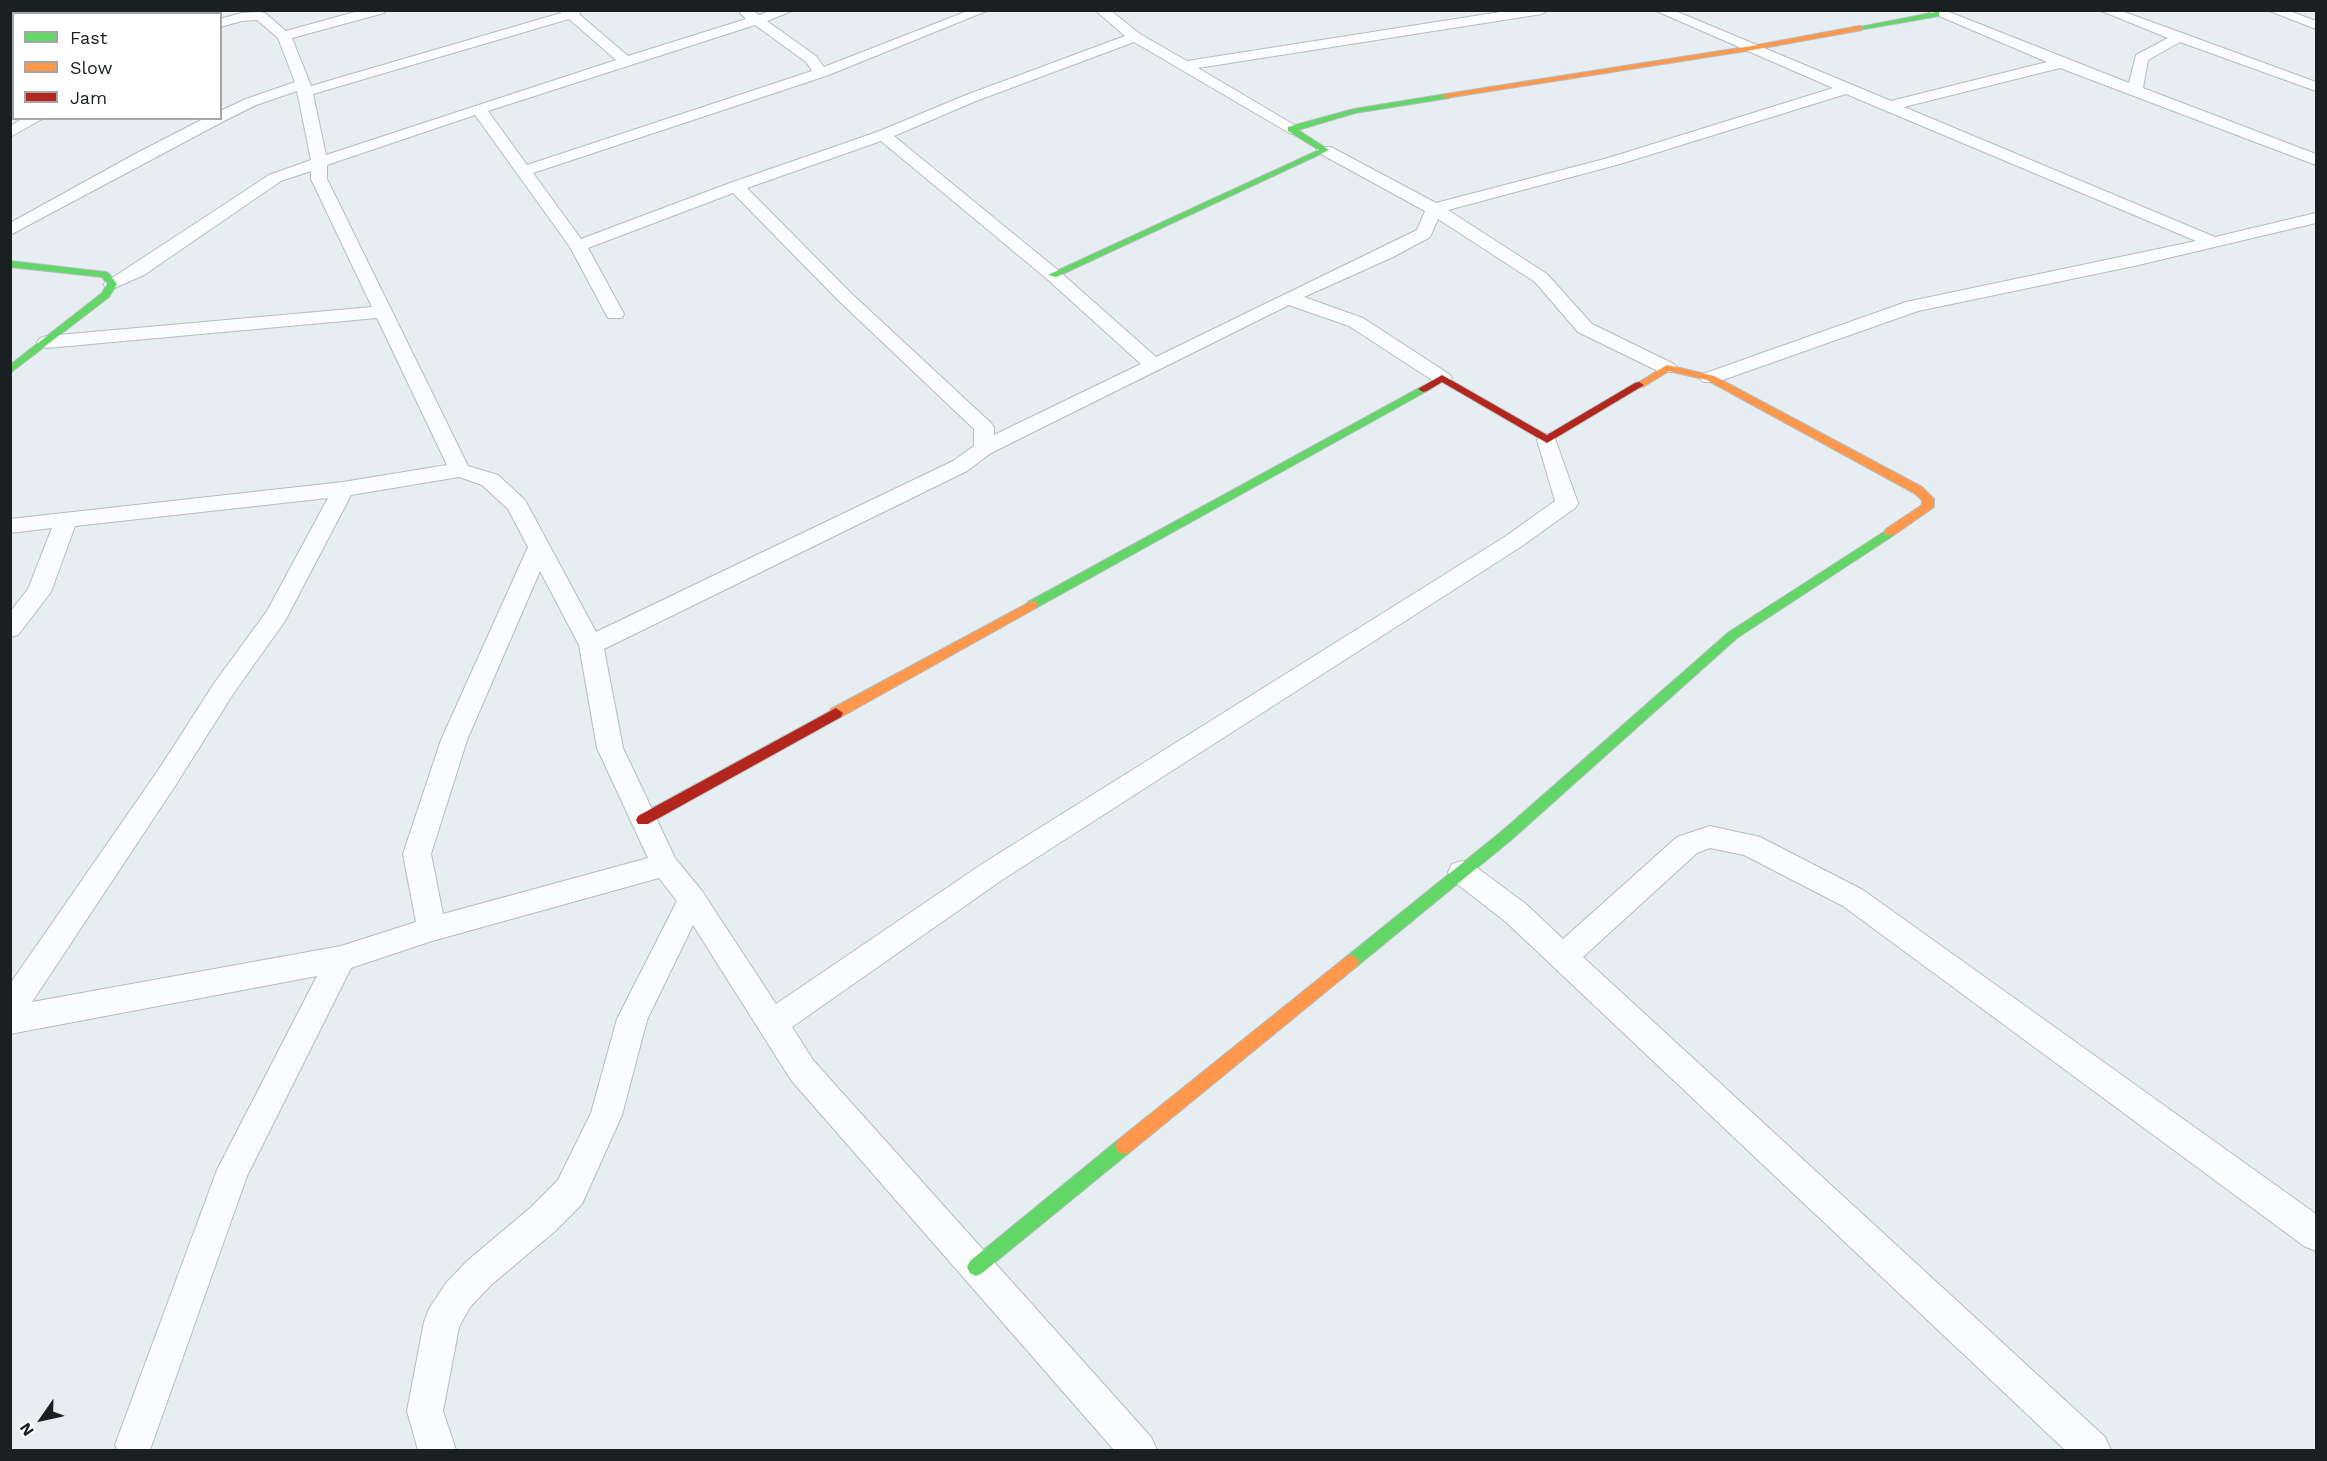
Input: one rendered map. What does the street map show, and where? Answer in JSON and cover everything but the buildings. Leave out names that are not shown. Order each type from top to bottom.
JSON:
[{"type":"street","points":[[284,36],[379,10]]},
{"type":"street","points":[[10,370],[106,295],[112,284],[138,271],[275,178],[626,62],[751,15],[788,10]]},
{"type":"street","points":[[524,171],[821,73],[983,10]]},
{"type":"street","points":[[1103,11],[1121,10]]},
{"type":"street","points":[[1185,66],[1542,10]]},
{"type":"street","points":[[1660,10],[2216,243]]},
{"type":"street","points":[[2105,10],[2316,87]]},
{"type":"street","points":[[2273,10],[2316,25]]},
{"type":"street","points":[[976,1267],[1506,836],[1732,635],[1928,507],[1928,499],[1918,490],[1710,378],[1667,368],[1586,328],[1541,278],[1434,209],[1325,150],[1135,37],[1103,11]]},
{"type":"street","points":[[222,116],[251,102],[571,12],[626,62]]},
{"type":"street","points":[[1291,129],[1354,111],[1752,48],[1933,12],[2061,63],[2259,135],[2316,160]]},
{"type":"street","points":[[751,15],[811,59],[821,73]]},
{"type":"street","points":[[222,22],[241,16],[260,16],[284,36],[304,88],[319,162],[319,179],[460,470]]},
{"type":"street","points":[[578,246],[736,186],[883,135],[971,98],[1135,37]]},
{"type":"street","points":[[2135,90],[2141,58],[2178,38]]},
{"type":"street","points":[[1890,106],[2061,63]]},
{"type":"street","points":[[1434,209],[1614,161],[1849,88]]},
{"type":"street","points":[[479,110],[578,246],[615,314]]},
{"type":"street","points":[[10,132],[33,120]]},
{"type":"street","points":[[10,230],[141,157],[215,120]]},
{"type":"street","points":[[883,135],[1053,275],[1154,365]]},
{"type":"street","points":[[1053,275],[1325,150]]},
{"type":"street","points":[[736,186],[845,297],[984,427],[984,448]]},
{"type":"street","points":[[591,645],[960,466],[984,448],[1288,298],[1387,253],[1424,233],[1434,209]]},
{"type":"street","points":[[1710,378],[1913,306],[2216,243],[2316,218]]},
{"type":"street","points":[[10,264],[91,272],[105,275],[112,284]]},
{"type":"street","points":[[772,1024],[992,872],[1504,547],[1567,503],[1547,440],[1442,378],[1356,322],[1288,298]]},
{"type":"street","points":[[47,342],[383,312]]},
{"type":"street","points":[[1547,440],[1667,368]]},
{"type":"street","points":[[643,820],[1442,378]]},
{"type":"street","points":[[10,526],[343,489],[460,470],[490,480],[517,505],[591,645],[610,748],[665,865],[692,899],[802,1070],[1137,1450]]},
{"type":"street","points":[[10,1010],[168,776],[224,688],[277,615],[343,489]]},
{"type":"street","points":[[10,629],[39,592],[66,521]]},
{"type":"street","points":[[432,930],[417,854],[454,740],[540,546]]},
{"type":"street","points":[[1563,957],[1687,845],[1710,837],[1750,845],[1853,898],[2316,1234]]},
{"type":"street","points":[[10,1020],[341,958],[432,930],[665,865]]},
{"type":"street","points":[[1462,872],[1516,913],[2092,1450]]},
{"type":"street","points":[[437,1450],[425,1411],[442,1322],[458,1295],[479,1273],[542,1220],[570,1192],[606,1115],[632,1019],[692,899]]},
{"type":"street","points":[[134,1445],[233,1170],[341,958]]},
{"type":"traffic: fast","points":[[1859,28],[1936,14]]},
{"type":"traffic: fast","points":[[1053,275],[1325,150],[1291,129],[1354,111],[1446,96]]},
{"type":"traffic: fast","points":[[10,264],[91,272],[105,275],[112,284],[106,295],[10,370]]},
{"type":"traffic: fast","points":[[1032,605],[1423,389]]},
{"type":"traffic: fast","points":[[1351,962],[1506,836],[1733,635],[1890,532]]},
{"type":"traffic: fast","points":[[976,1267],[1124,1146]]},
{"type":"traffic: slow","points":[[1446,96],[1752,48],[1859,28]]},
{"type":"traffic: slow","points":[[1639,385],[1667,368],[1710,378],[1918,490],[1928,499],[1928,507],[1890,532]]},
{"type":"traffic: slow","points":[[836,713],[1032,605]]},
{"type":"traffic: slow","points":[[1124,1146],[1351,962]]},
{"type":"traffic: jam","points":[[1423,389],[1442,378],[1547,440],[1639,385]]},
{"type":"traffic: jam","points":[[643,820],[836,713]]}]
